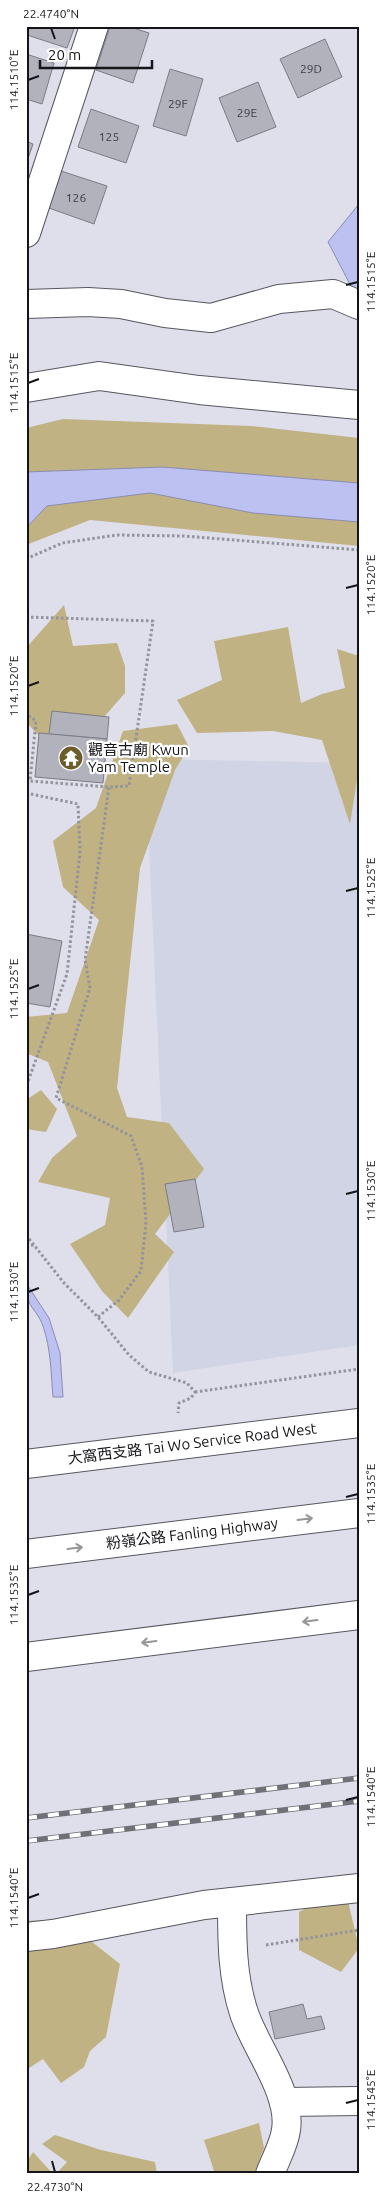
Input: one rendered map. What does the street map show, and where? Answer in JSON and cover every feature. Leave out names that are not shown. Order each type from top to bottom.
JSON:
[{"type":"main road","points":[[26,233],[94,26]]},
{"type":"main road","points":[[26,304],[88,302],[121,304],[165,313],[211,318],[279,299],[332,294],[359,305]]},
{"type":"main road","points":[[26,388],[99,376],[199,390],[359,405]]},
{"type":"main road","name":"大窩西支路 Tai Wo Service Road West","points":[[26,1464],[359,1423]]},
{"type":"main road","name":"粉嶺公路 Fanling Highway","points":[[26,1554],[359,1512]]},
{"type":"main road","points":[[26,1657],[359,1615]]},
{"type":"main road","points":[[32,1937],[204,1905],[359,1888]]},
{"type":"main road","points":[[232,1902],[232,1944],[241,2004],[284,2102],[286,2130],[270,2174]]},
{"type":"main road","points":[[284,2102],[359,2101]]},
{"type":"path","points":[[26,559],[62,543],[117,535],[184,536],[359,550]]},
{"type":"path","points":[[26,617],[153,621],[129,786],[109,788],[30,781],[36,721],[26,714]]},
{"type":"path","points":[[98,1317],[119,1300],[141,1271],[146,1222],[142,1167],[131,1136],[56,1098],[90,988],[85,960],[109,788]]},
{"type":"path","points":[[26,793],[78,804],[80,852],[67,974],[26,1087]]},
{"type":"path","points":[[26,1235],[64,1284],[98,1317],[129,1355],[149,1372],[187,1383],[195,1392]]},
{"type":"path","points":[[26,1246],[34,1245]]},
{"type":"path","points":[[177,1418],[179,1404],[191,1398],[195,1392],[359,1369]]},
{"type":"shaded area","points":[[63,419],[251,426],[359,438],[359,546],[90,520],[26,545],[26,528],[46,506],[26,478],[26,428]]},
{"type":"shaded area","points":[[64,605],[73,646],[117,643],[125,666],[125,693],[97,725],[58,756],[26,722],[26,648]]},
{"type":"shaded area","points":[[288,627],[301,703],[322,694],[345,688],[337,649],[359,656],[359,767],[350,824],[322,740],[273,731],[197,733],[177,700],[222,680],[214,641]]},
{"type":"shaded area","points":[[177,724],[189,747],[175,770],[140,868],[117,1088],[127,1117],[169,1123],[204,1169],[155,1234],[174,1252],[128,1318],[102,1291],[70,1244],[105,1225],[110,1198],[38,1182],[52,1158],[77,1136],[48,1062],[26,1053],[26,1017],[67,1013],[99,920],[63,887],[53,841],[96,808],[123,731]]},
{"type":"shaded area","points":[[145,759],[359,763],[359,1345],[173,1373]]},
{"type":"shaded area","points":[[41,1090],[57,1109],[46,1132],[26,1129],[26,1100]]},
{"type":"shaded area","points":[[348,1901],[359,1948],[341,1972],[299,1950],[299,1912],[316,1903]]},
{"type":"shaded area","points":[[63,1919],[120,1964],[106,2037],[90,2051],[84,2067],[61,2083],[43,2059],[26,2070],[26,1921]]},
{"type":"shaded area","points":[[259,2123],[264,2148],[254,2174],[215,2174],[204,2140]]},
{"type":"shaded area","points":[[55,2135],[101,2150],[155,2162],[157,2174],[56,2174],[67,2162],[42,2144]]},
{"type":"shaded area","points":[[33,2152],[53,2174],[26,2174],[26,2163]]},
{"type":"water","points":[[359,204],[359,292],[353,290],[328,242]]},
{"type":"water","points":[[162,467],[359,483],[359,522],[253,513],[150,493],[47,506],[26,528],[26,472]]},
{"type":"water","points":[[26,1283],[49,1318],[60,1353],[63,1397],[53,1397],[46,1335],[28,1298]]},
{"type":"building","points":[[30,26],[75,26],[67,48],[27,35]]},
{"type":"building","points":[[110,26],[127,26],[149,33],[133,83],[96,70]]},
{"type":"building","points":[[325,39],[342,77],[298,98],[280,59]]},
{"type":"building","points":[[26,54],[54,63],[42,104],[26,99]]},
{"type":"building","points":[[170,69],[203,79],[186,136],[153,126]]},
{"type":"building","points":[[258,82],[276,127],[237,142],[219,98]]},
{"type":"building","points":[[91,109],[139,126],[126,163],[78,147]]},
{"type":"building","points":[[26,141],[33,144],[26,164]]},
{"type":"building","points":[[58,170],[107,186],[94,224],[46,207]]},
{"type":"building","points":[[52,711],[109,717],[107,739],[49,734]]},
{"type":"building","name":"觀音古廟 Kwun Yam Temple","points":[[39,733],[107,739],[103,783],[35,777]]},
{"type":"building","points":[[26,934],[62,941],[50,1007],[26,1003]]},
{"type":"building","points":[[195,1179],[204,1227],[174,1232],[165,1184]]},
{"type":"building","points":[[303,2004],[307,2019],[321,2016],[325,2029],[275,2039],[269,2012]]},
{"type":"railway","points":[[26,1818],[359,1778]]},
{"type":"railway","points":[[26,1841],[359,1801]]},
{"type":"place","name":"觀音古廟 Kwun Yam Temple","points":[[71,758]]}]
